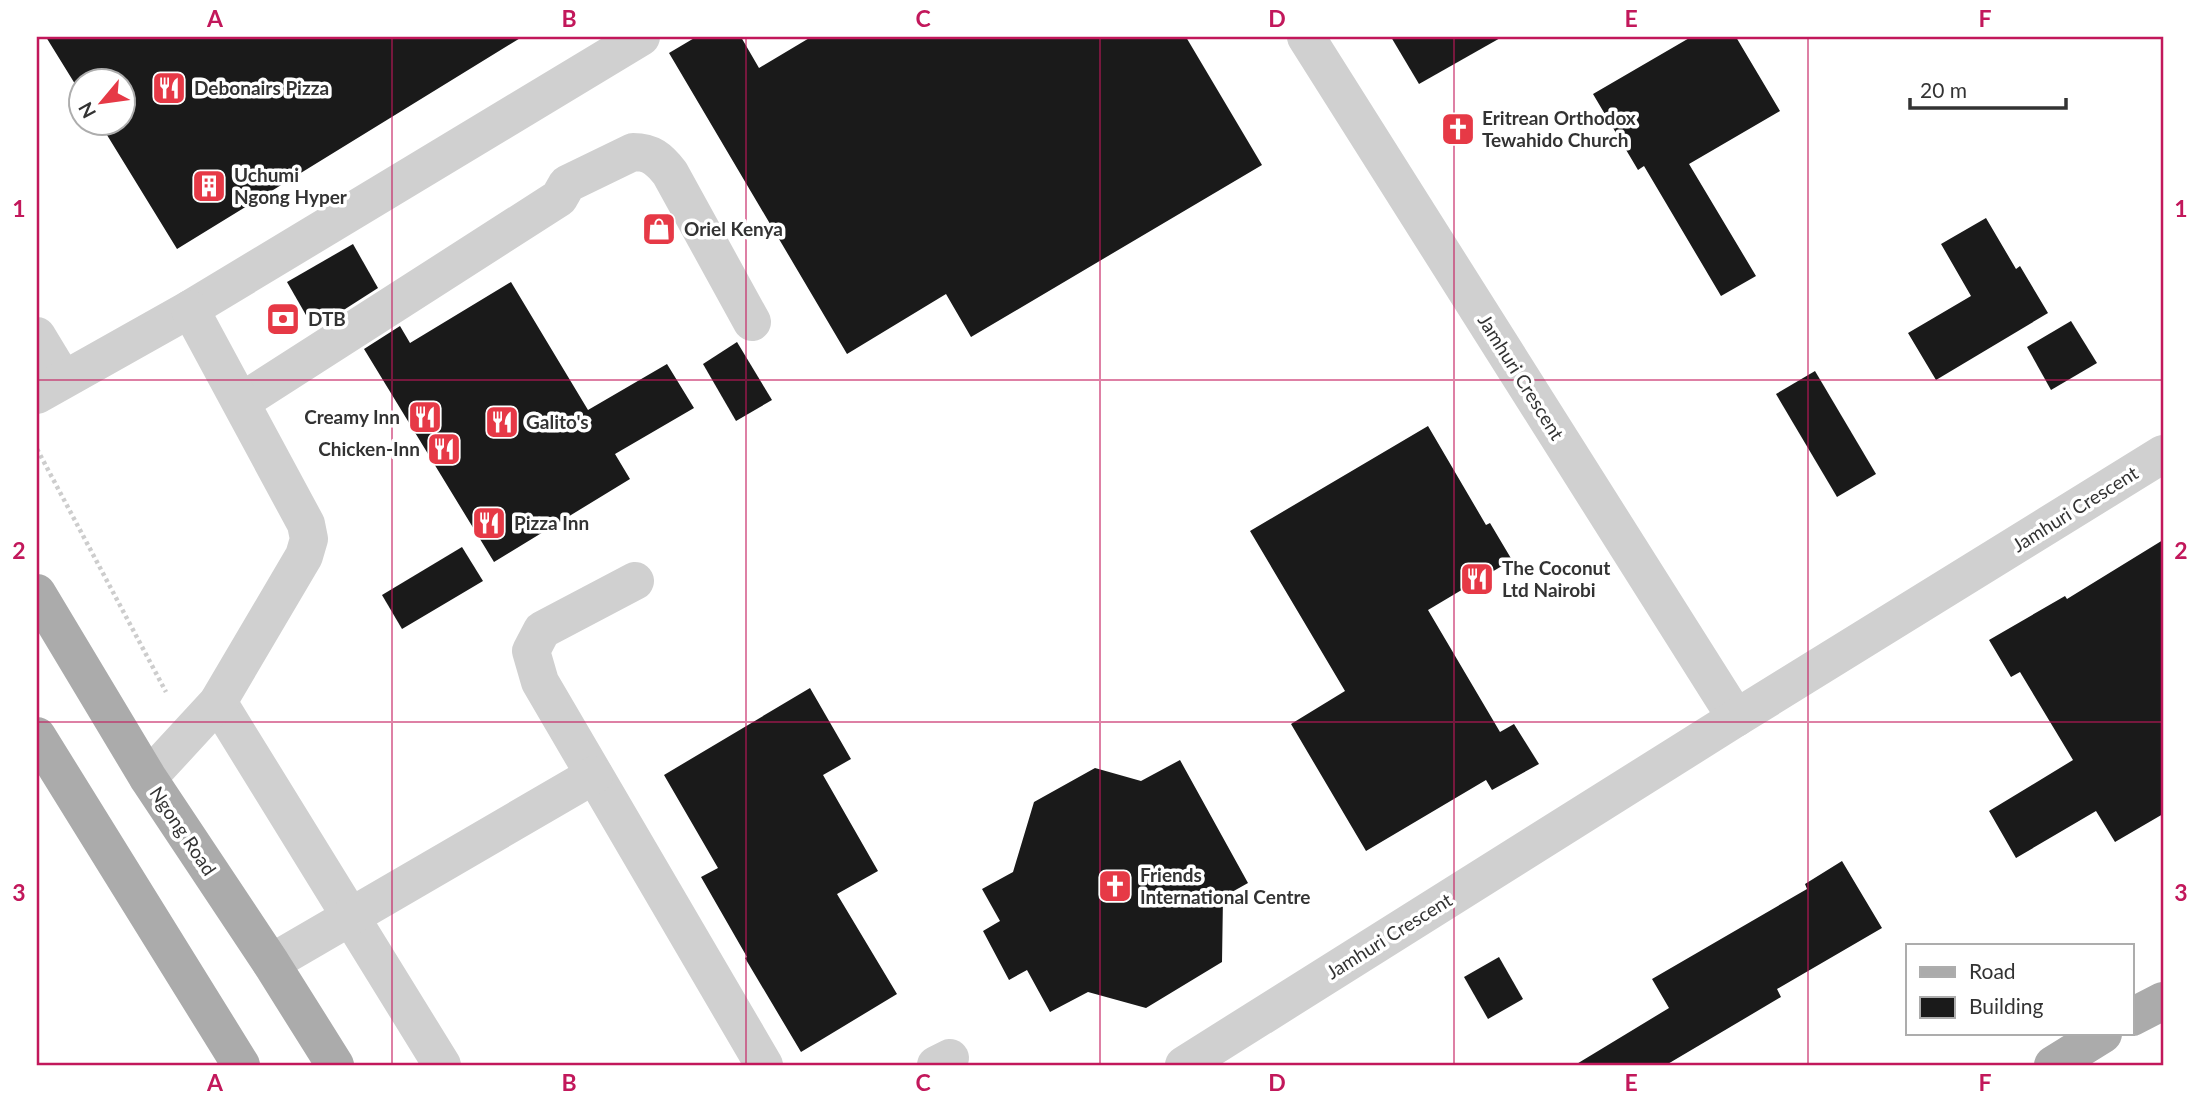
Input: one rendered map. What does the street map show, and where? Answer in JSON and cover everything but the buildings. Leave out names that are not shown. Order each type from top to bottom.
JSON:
[{"type":"main road","name":"Ngong Road","points":[[37,593],[148,778],[335,1065]]},
{"type":"main road","points":[[37,736],[241,1065]]},
{"type":"main road","points":[[2134,1016],[2163,1000]]},
{"type":"main road","points":[[2053,1065],[2100,1036]]},
{"type":"street","points":[[37,336],[50,387],[190,309],[640,37]]},
{"type":"street","name":"Jamhuri Crescent","points":[[1306,37],[1736,718]]},
{"type":"street","points":[[241,402],[559,198],[567,184],[633,152],[644,152],[659,159],[670,173],[752,323]]},
{"type":"street","points":[[148,778],[218,702],[304,556],[309,539],[306,524],[190,309]]},
{"type":"street","name":"Jamhuri Crescent","points":[[1184,1065],[1736,718],[2163,454]]},
{"type":"street","points":[[635,581],[542,630],[531,651],[540,682],[764,1065]]},
{"type":"street","points":[[218,702],[442,1065]]},
{"type":"street","points":[[271,963],[594,775]]},
{"type":"place","name":"Debonairs Pizza","points":[[169,88]]},
{"type":"place","name":"Eritrean Orthodox Tewahido Church","points":[[1458,129]]},
{"type":"place","name":"Uchumi Ngong Hyper","points":[[209,186]]},
{"type":"place","name":"Oriel Kenya","points":[[659,229]]},
{"type":"place","name":"DTB","points":[[283,319]]},
{"type":"place","name":"Creamy Inn","points":[[425,417]]},
{"type":"place","name":"Galito's","points":[[502,422]]},
{"type":"place","name":"Chicken-Inn","points":[[444,449]]},
{"type":"place","name":"Pizza Inn","points":[[489,523]]},
{"type":"place","name":"The Coconut Ltd Nairobi","points":[[1477,579]]},
{"type":"place","name":"Friends International Centre","points":[[1115,886]]}]
